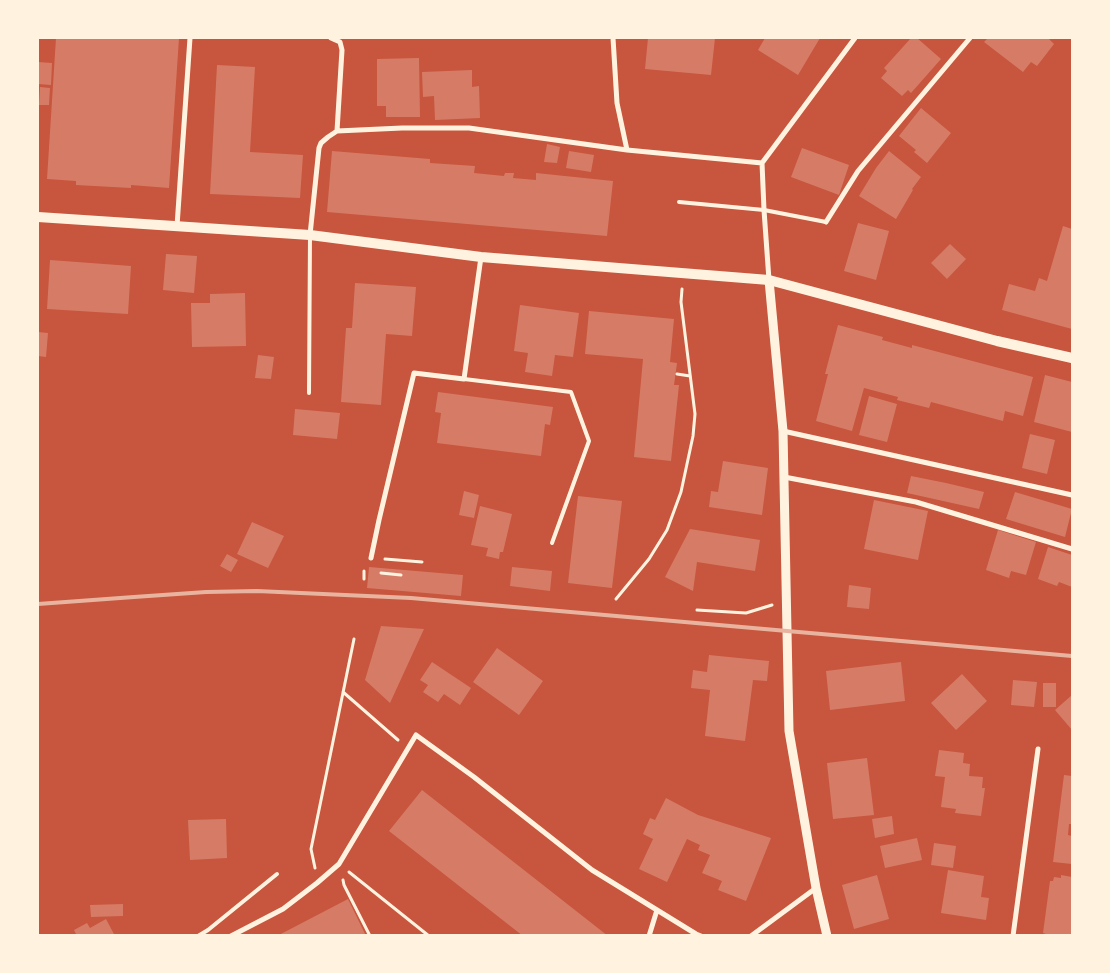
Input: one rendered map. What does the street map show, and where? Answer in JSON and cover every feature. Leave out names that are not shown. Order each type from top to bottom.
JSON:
[{"type":"main road","points":[[38,217],[310,236],[481,257],[768,280],[997,341],[1072,358]]},
{"type":"street","points":[[177,227],[190,38]]},
{"type":"street","points":[[331,38],[340,42],[342,50],[337,131]]},
{"type":"street","points":[[613,38],[617,103],[627,150]]},
{"type":"street","points":[[828,936],[816,888],[789,731],[783,431],[768,280],[762,163],[855,38]]},
{"type":"street","points":[[826,222],[858,171],[970,38]]},
{"type":"street","points":[[310,236],[319,148],[321,143],[337,131],[402,128],[468,128],[627,150],[762,163]]},
{"type":"street","points":[[371,558],[414,373],[464,379],[481,257]]},
{"type":"street","points":[[783,431],[1072,495]]},
{"type":"street","points":[[784,477],[916,502],[1072,549]]},
{"type":"street","points":[[231,936],[283,909],[339,864],[416,735],[474,777],[592,870],[701,936]]},
{"type":"street","points":[[1012,936],[1038,749]]},
{"type":"street","points":[[751,936],[816,888]]},
{"type":"street","points":[[649,936],[657,910]]},
{"type":"lane","points":[[679,202],[764,210],[826,222]]},
{"type":"lane","points":[[309,393],[310,236]]},
{"type":"lane","points":[[464,379],[571,392],[589,441],[552,543]]},
{"type":"lane","points":[[198,936],[277,874]]},
{"type":"path","points":[[616,599],[649,559],[666,530],[681,492],[693,436],[696,414],[681,302],[684,274]]},
{"type":"path","points":[[678,374],[690,376]]},
{"type":"path","points":[[371,558],[422,562]]},
{"type":"path","points":[[364,571],[364,578]]},
{"type":"path","points":[[381,573],[401,575]]},
{"type":"path","points":[[697,610],[746,613],[786,600]]},
{"type":"path","points":[[317,883],[311,849],[354,639]]},
{"type":"path","points":[[343,692],[407,749]]},
{"type":"path","points":[[339,864],[344,885],[370,936]]},
{"type":"path","points":[[339,864],[429,936]]},
{"type":"building","points":[[56,38],[179,38],[169,188],[131,185],[131,188],[76,185],[76,181],[47,179]]},
{"type":"building","points":[[648,38],[715,38],[711,75],[645,69]]},
{"type":"building","points":[[765,38],[820,38],[798,75],[758,50]]},
{"type":"building","points":[[911,38],[917,38],[941,59],[911,93],[908,90],[902,96],[881,78],[887,71],[884,68]]},
{"type":"building","points":[[988,38],[1050,38],[1054,44],[1037,66],[1031,62],[1023,72],[984,42]]},
{"type":"building","points":[[419,58],[420,117],[386,117],[386,106],[377,106],[377,59]]},
{"type":"building","points":[[38,62],[52,63],[51,85],[38,84]]},
{"type":"building","points":[[217,65],[255,67],[250,152],[303,155],[300,198],[210,194]]},
{"type":"building","points":[[472,70],[472,87],[479,86],[480,118],[435,120],[434,96],[423,97],[422,72]]},
{"type":"building","points":[[40,87],[50,88],[49,105],[39,105]]},
{"type":"building","points":[[921,108],[951,133],[927,163],[914,152],[916,150],[899,136]]},
{"type":"building","points":[[547,144],[560,147],[557,163],[544,162]]},
{"type":"building","points":[[802,148],[849,165],[839,195],[791,177]]},
{"type":"building","points":[[332,151],[430,159],[430,163],[475,166],[474,173],[504,176],[505,173],[514,173],[513,178],[536,180],[536,173],[613,181],[607,236],[327,212]]},
{"type":"building","points":[[569,151],[594,155],[591,172],[566,168]]},
{"type":"building","points":[[889,151],[921,177],[912,189],[896,219],[859,196]]},
{"type":"building","points":[[858,223],[889,231],[876,280],[844,271]]},
{"type":"building","points":[[1063,226],[1072,229],[1072,329],[1002,310],[1009,284],[1035,291],[1039,278],[1047,281]]},
{"type":"building","points":[[950,244],[966,259],[947,279],[931,263]]},
{"type":"building","points":[[166,254],[197,256],[194,293],[163,290]]},
{"type":"building","points":[[50,260],[131,266],[128,314],[47,309]]},
{"type":"building","points":[[355,283],[416,287],[412,336],[386,334],[381,405],[341,402],[346,328],[352,328]]},
{"type":"building","points":[[245,293],[246,346],[192,347],[191,303],[210,303],[210,294]]},
{"type":"building","points":[[520,305],[579,313],[573,357],[555,355],[552,376],[525,372],[528,353],[514,351]]},
{"type":"building","points":[[589,311],[674,319],[670,362],[677,363],[674,385],[679,385],[671,461],[634,457],[643,359],[585,354]]},
{"type":"building","points":[[838,325],[883,337],[882,340],[912,348],[912,345],[1033,377],[1023,416],[1005,411],[1003,421],[931,402],[929,408],[897,400],[898,397],[864,388],[852,431],[816,421],[828,374],[825,374]]},
{"type":"building","points":[[38,332],[48,333],[46,357],[38,356]]},
{"type":"building","points":[[258,355],[274,357],[271,379],[255,378]]},
{"type":"building","points":[[1045,375],[1072,382],[1072,432],[1034,422]]},
{"type":"building","points":[[438,392],[553,407],[550,425],[545,424],[541,456],[437,443],[441,413],[435,412]]},
{"type":"building","points":[[869,396],[897,404],[887,442],[859,435]]},
{"type":"building","points":[[295,409],[340,413],[337,439],[293,435]]},
{"type":"building","points":[[1030,434],[1055,440],[1047,474],[1022,468]]},
{"type":"building","points":[[723,461],[768,468],[762,515],[709,507],[711,491],[718,492]]},
{"type":"building","points":[[911,476],[984,492],[979,509],[907,493]]},
{"type":"building","points":[[464,491],[479,495],[474,518],[459,515]]},
{"type":"building","points":[[1015,492],[1072,509],[1065,537],[1006,519]]},
{"type":"building","points":[[578,496],[622,501],[612,588],[568,583]]},
{"type":"building","points":[[874,500],[928,511],[918,560],[864,549]]},
{"type":"building","points":[[480,506],[512,514],[503,552],[500,552],[499,559],[486,556],[488,548],[471,545]]},
{"type":"building","points":[[252,522],[284,536],[268,568],[237,554]]},
{"type":"building","points":[[690,529],[760,540],[755,571],[697,562],[693,591],[665,577]]},
{"type":"building","points":[[998,530],[1036,542],[1026,575],[1011,571],[1009,578],[986,570]]},
{"type":"building","points":[[1048,547],[1072,555],[1072,587],[1059,582],[1057,586],[1038,579]]},
{"type":"building","points":[[227,554],[238,560],[231,572],[220,566]]},
{"type":"building","points":[[369,567],[463,575],[461,596],[367,588]]},
{"type":"building","points":[[512,567],[552,571],[550,591],[510,586]]},
{"type":"building","points":[[849,585],[871,588],[869,609],[847,607]]},
{"type":"building","points":[[381,626],[424,629],[390,703],[365,680]]},
{"type":"building","points":[[497,648],[543,681],[519,715],[473,682]]},
{"type":"building","points":[[709,655],[769,661],[767,681],[753,680],[745,741],[705,736],[710,690],[691,688],[693,670],[707,672]]},
{"type":"building","points":[[432,662],[471,688],[460,705],[444,694],[438,702],[423,692],[428,685],[420,680]]},
{"type":"building","points":[[901,662],[905,701],[830,710],[826,671]]},
{"type":"building","points":[[962,674],[987,701],[956,730],[931,703]]},
{"type":"building","points":[[1013,680],[1037,682],[1034,707],[1011,705]]},
{"type":"building","points":[[1043,683],[1056,683],[1056,707],[1043,707]]},
{"type":"building","points":[[1072,695],[1072,730],[1055,710]]},
{"type":"building","points":[[939,750],[964,753],[963,763],[970,764],[969,776],[983,777],[982,788],[985,788],[981,816],[955,813],[956,809],[941,807],[945,777],[935,776]]},
{"type":"building","points":[[867,758],[874,815],[833,819],[827,763]]},
{"type":"building","points":[[1064,775],[1072,776],[1072,824],[1069,824],[1068,835],[1072,836],[1072,864],[1053,862]]},
{"type":"building","points":[[422,790],[608,936],[523,936],[389,831]]},
{"type":"building","points":[[666,798],[698,815],[771,838],[746,901],[718,890],[722,881],[702,873],[710,855],[698,850],[700,845],[687,839],[667,882],[639,869],[653,839],[643,834],[650,818],[655,820]]},
{"type":"building","points":[[892,816],[894,834],[875,838],[872,819]]},
{"type":"building","points":[[226,819],[227,858],[190,860],[188,820]]},
{"type":"building","points":[[917,838],[922,860],[885,868],[880,846]]},
{"type":"building","points":[[934,843],[956,846],[953,868],[931,865]]},
{"type":"building","points":[[948,870],[984,876],[981,897],[989,898],[986,920],[941,913]]},
{"type":"building","points":[[877,875],[889,919],[854,929],[842,885]]},
{"type":"building","points":[[1061,875],[1072,877],[1072,936],[1046,936],[1043,933],[1050,881],[1053,881],[1054,877],[1061,878]]},
{"type":"building","points":[[348,899],[366,936],[277,936]]},
{"type":"building","points":[[123,904],[123,916],[91,917],[90,905]]},
{"type":"building","points":[[106,919],[115,936],[77,936],[74,930],[87,923],[90,928]]},
{"type":"railway","points":[[38,604],[206,592],[257,591],[411,598],[1072,656]]}]
